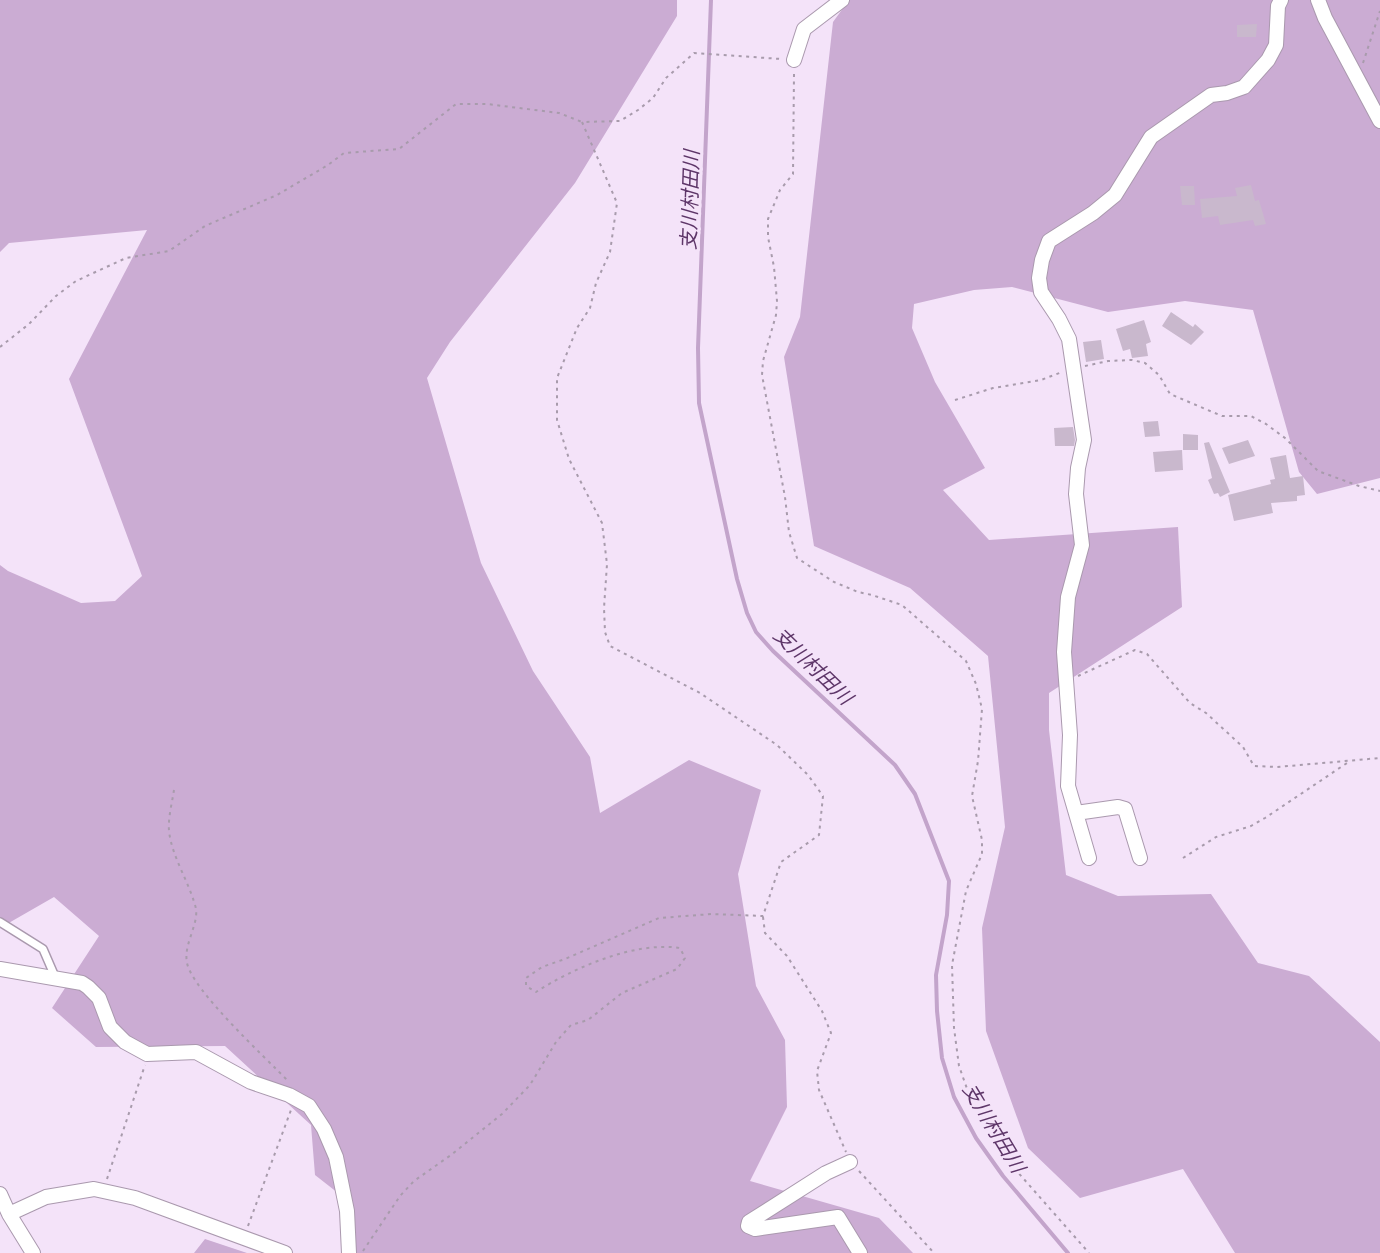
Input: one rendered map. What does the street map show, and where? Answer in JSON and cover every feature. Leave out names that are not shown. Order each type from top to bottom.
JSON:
[{"type":"street","points":[[794,60],[804,29],[842,0]]},
{"type":"street","points":[[1089,858],[1068,786],[1070,735],[1064,652],[1068,597],[1082,545],[1076,494],[1084,440],[1069,339],[1041,292],[1039,278],[1042,260],[1048,241],[1094,213],[1115,195],[1152,136],[1211,95],[1227,93],[1244,87],[1268,60],[1276,45],[1278,6],[1281,0]]},
{"type":"street","points":[[1318,0],[1325,18],[1380,121]]},
{"type":"street","points":[[1076,813],[1118,807],[1125,809],[1140,858]]},
{"type":"street","points":[[0,969],[82,984],[99,998],[110,1027],[125,1042],[149,1054],[196,1052],[251,1082],[309,1106],[324,1129],[336,1157],[347,1211],[349,1253]]},
{"type":"street","points":[[850,1162],[791,1194],[749,1222],[748,1226],[755,1229],[838,1217],[860,1253]]},
{"type":"street","points":[[9,1214],[46,1197],[93,1189],[135,1198],[285,1253]]},
{"type":"street","points":[[0,1194],[9,1214],[33,1253]]},
{"type":"lane","points":[[0,922],[43,949],[56,979]]},
{"type":"path","points":[[1356,76],[1366,56],[1380,10]]},
{"type":"path","points":[[0,347],[76,281],[126,258],[169,251],[205,226],[277,195],[344,153],[399,149],[456,104],[487,104],[559,114],[582,122],[620,121],[653,98],[666,78],[694,53],[794,60],[793,174],[780,189],[768,219],[768,237],[777,301],[776,315],[763,361],[762,375],[785,497],[789,532],[797,558],[842,585],[902,605],[966,661],[976,684],[982,709],[978,761],[972,796],[982,840],[982,854],[966,891],[952,965],[954,1028],[959,1066],[970,1100],[992,1138],[1015,1169],[1089,1253]]},
{"type":"path","points":[[582,122],[617,203],[610,252],[596,283],[590,308],[577,328],[557,378],[557,420],[569,459],[602,523],[607,564],[605,632],[610,646],[700,693],[777,745],[808,775],[823,796],[819,835],[781,862],[763,916],[765,933],[787,956],[822,1011],[831,1033],[816,1071],[819,1090],[850,1162],[934,1253]]},
{"type":"path","points":[[955,400],[993,388],[1041,380],[1073,368],[1108,361],[1132,360],[1145,363],[1159,375],[1170,394],[1222,416],[1251,416],[1285,438],[1318,471],[1359,486],[1380,490]]},
{"type":"path","points":[[1067,681],[1135,650],[1147,654],[1190,703],[1206,713],[1243,747],[1254,766],[1277,767],[1380,758]]},
{"type":"path","points":[[1183,858],[1216,837],[1251,826],[1349,761]]},
{"type":"path","points":[[174,790],[169,830],[183,878],[196,907],[193,928],[186,946],[191,975],[220,1010],[294,1086],[296,1099],[244,1238]]},
{"type":"path","points":[[361,1253],[400,1196],[414,1180],[451,1155],[509,1106],[530,1084],[556,1042],[571,1025],[588,1020],[622,993],[676,969],[685,958],[680,948],[666,946],[640,950],[592,964],[555,979],[536,992],[526,987],[526,978],[542,967],[659,918],[712,914],[763,916]]},
{"type":"path","points":[[104,1191],[109,1169],[149,1054]]},
{"type":"shaded area","points":[[0,0],[677,0],[677,16],[575,183],[450,342],[427,378],[481,563],[533,671],[590,757],[600,813],[689,760],[761,790],[738,874],[756,986],[785,1040],[787,1107],[750,1181],[879,1218],[913,1253],[346,1253],[352,1204],[315,1175],[311,1125],[225,1046],[96,1047],[52,1008],[99,936],[54,897],[0,928],[0,565],[8,571],[81,603],[115,601],[142,576],[69,379],[147,230],[9,243],[0,252]]},
{"type":"shaded area","points":[[849,0],[1380,0],[1380,478],[1317,494],[1299,472],[1253,310],[1185,301],[1108,312],[1012,287],[974,290],[914,304],[912,328],[935,382],[985,468],[943,490],[989,540],[1178,527],[1182,607],[1049,693],[1049,730],[1066,875],[1118,896],[1211,894],[1258,963],[1309,976],[1380,1042],[1380,1253],[1235,1253],[1183,1169],[1080,1198],[1028,1148],[986,1031],[982,928],[1005,827],[988,656],[910,588],[814,546],[784,357],[800,317],[833,22]]},
{"type":"shaded area","points":[[205,1239],[247,1253],[194,1253]]},
{"type":"building","points":[[1257,24],[1256,37],[1237,37],[1237,25]]},
{"type":"building","points":[[1251,185],[1255,201],[1259,200],[1266,224],[1255,226],[1253,220],[1220,225],[1218,216],[1202,218],[1200,199],[1237,196],[1235,188]]},
{"type":"building","points":[[1180,186],[1194,186],[1195,205],[1182,205]]},
{"type":"building","points":[[1171,312],[1193,327],[1195,324],[1204,332],[1191,345],[1162,326]]},
{"type":"building","points":[[1144,320],[1151,342],[1146,344],[1148,356],[1132,358],[1130,349],[1123,351],[1116,329]]},
{"type":"building","points":[[1101,340],[1104,359],[1086,362],[1083,342]]},
{"type":"building","points":[[1158,421],[1160,436],[1145,437],[1143,422]]},
{"type":"building","points":[[1073,427],[1074,446],[1055,446],[1054,428]]},
{"type":"building","points":[[1183,434],[1198,435],[1198,450],[1183,450]]},
{"type":"building","points":[[1248,440],[1255,456],[1229,464],[1222,448]]},
{"type":"building","points":[[1209,442],[1230,492],[1220,497],[1218,493],[1214,494],[1208,480],[1212,478],[1204,443]]},
{"type":"building","points":[[1182,450],[1183,470],[1155,472],[1153,452]]},
{"type":"building","points":[[1286,455],[1290,478],[1303,476],[1305,495],[1297,496],[1297,501],[1271,503],[1273,513],[1234,521],[1228,495],[1271,484],[1270,480],[1275,479],[1270,458]]},
{"type":"waterway","name":"支川村田川","points":[[711,0],[698,348],[699,403],[737,579],[747,613],[756,632],[773,651],[895,765],[915,794],[949,881],[947,915],[936,975],[942,1058],[954,1097],[976,1138],[1003,1176],[1068,1253]]}]
